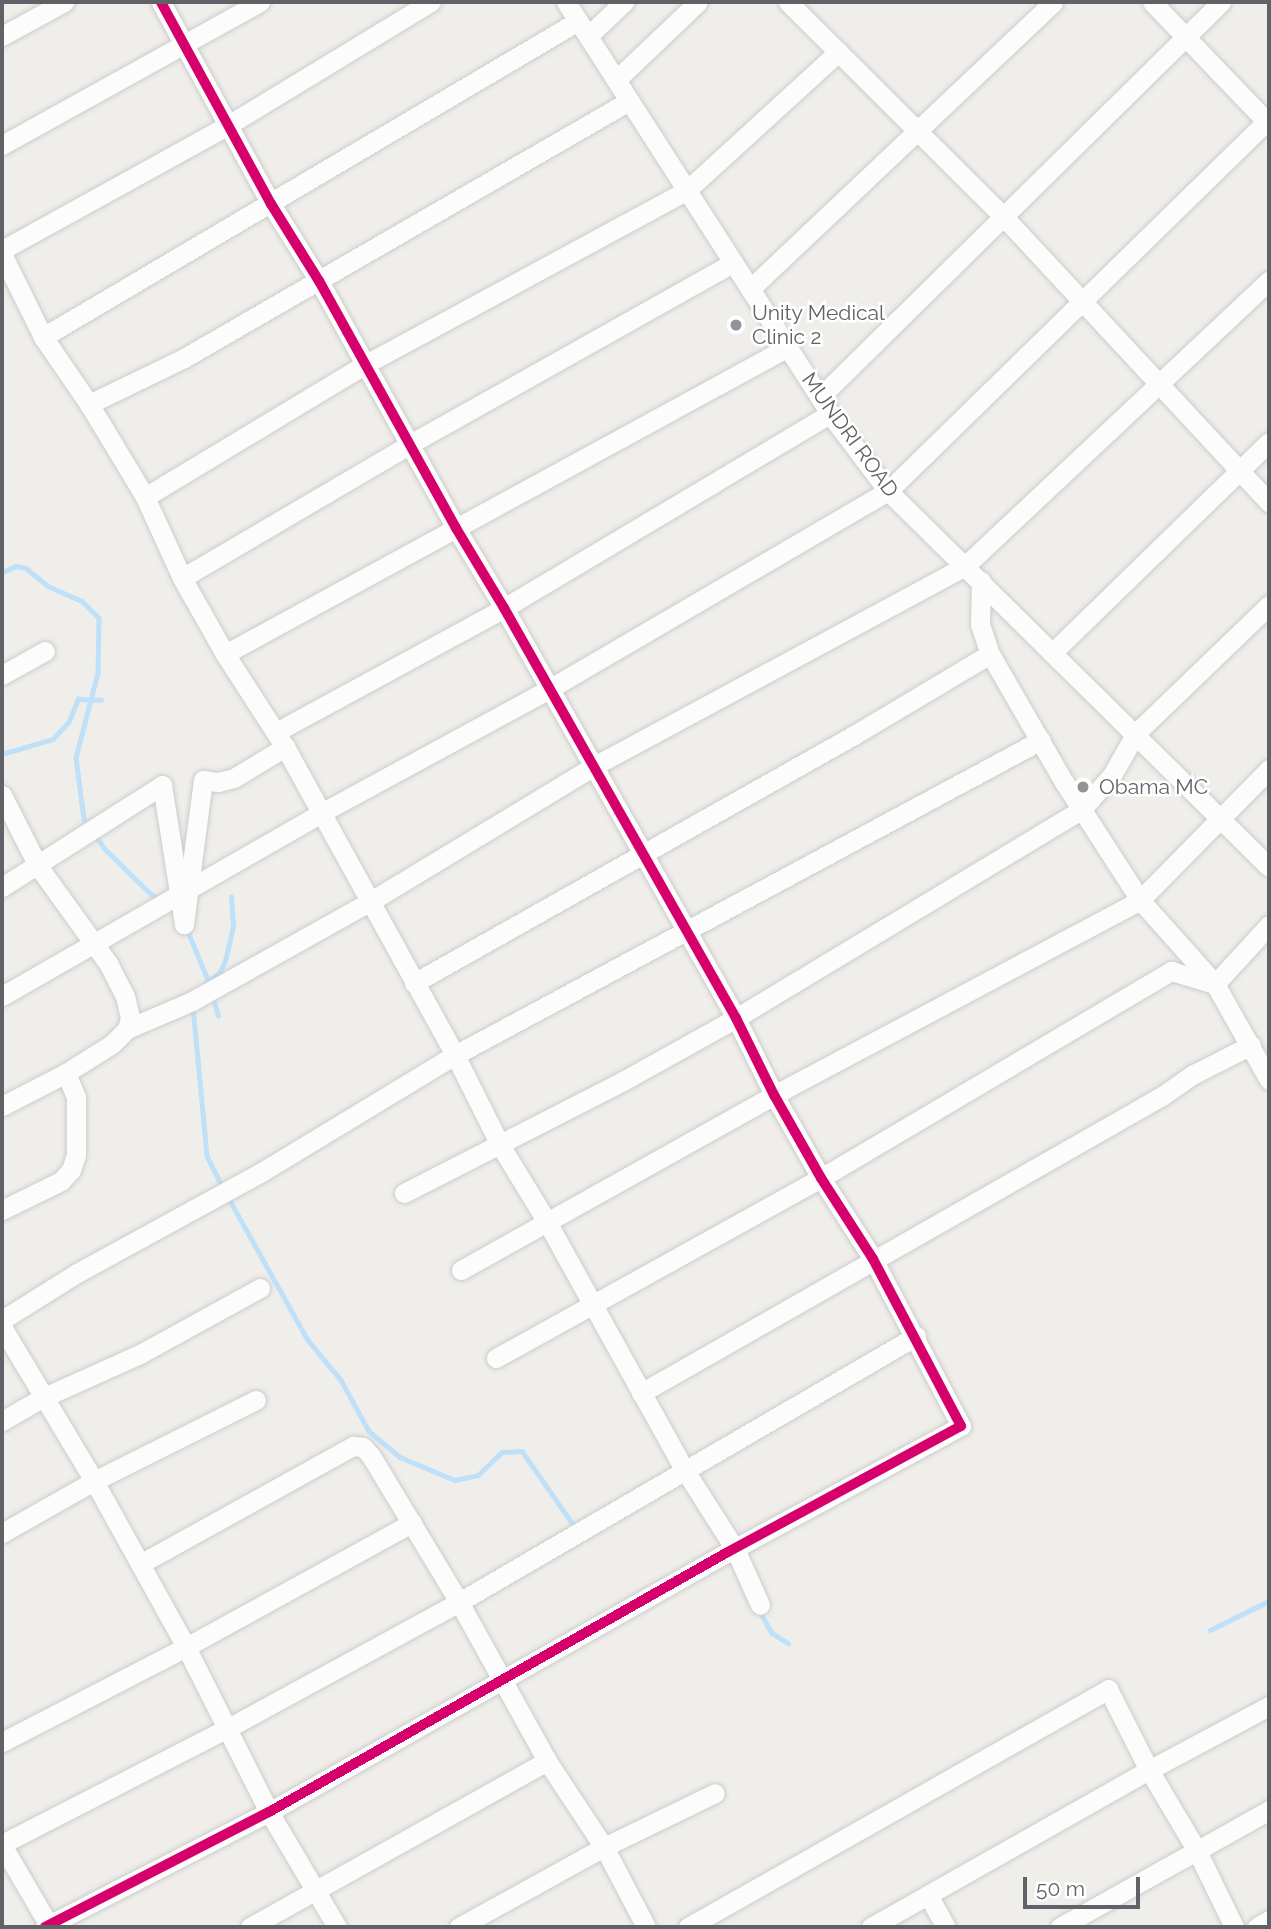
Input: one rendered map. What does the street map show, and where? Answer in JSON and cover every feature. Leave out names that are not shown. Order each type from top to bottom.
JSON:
[{"type":"street","points":[[2,36],[64,2]]},
{"type":"street","points":[[161,2],[230,124],[271,204],[319,281],[456,528],[736,1018],[774,1095],[821,1178],[873,1259],[916,1336],[961,1426],[735,1549],[270,1812],[48,1927],[2,1844],[228,1728],[458,1602],[916,1336]]},
{"type":"street","points":[[2,145],[260,2]]},
{"type":"street","points":[[431,2],[230,124],[2,252],[43,337],[89,404],[145,497],[182,578],[225,654],[281,739],[455,1055],[500,1145],[548,1222],[684,1469],[735,1549],[760,1605]]},
{"type":"street","name":"MUNDRI ROAD","points":[[566,2],[825,405],[888,491],[1269,867]]},
{"type":"street","points":[[43,337],[624,2]]},
{"type":"street","points":[[616,80],[698,2]]},
{"type":"street","points":[[788,2],[1003,216],[1269,502]]},
{"type":"street","points":[[750,289],[1053,2]]},
{"type":"street","points":[[2,996],[321,813],[549,688],[888,491],[1080,301],[1268,122],[1152,2]]},
{"type":"street","points":[[2,887],[162,786],[184,924],[203,780],[218,782],[234,778],[281,739],[504,608],[825,405],[1003,216],[1221,2]]},
{"type":"street","points":[[145,497],[364,365],[687,190],[838,52]]},
{"type":"street","points":[[89,404],[184,358],[629,101]]},
{"type":"street","points":[[182,578],[410,444],[733,263]]},
{"type":"street","points":[[2,1106],[66,1073],[112,1044],[127,1029],[192,1001],[370,901],[594,766],[965,566],[1269,281]]},
{"type":"street","points":[[225,654],[788,347]]},
{"type":"street","points":[[1053,652],[1269,442]]},
{"type":"street","points":[[981,582],[980,624],[990,654],[1082,810],[1140,900],[1216,984],[1269,1080]]},
{"type":"street","points":[[404,1194],[624,1081],[736,1018],[1082,810],[1112,775],[1136,733],[1269,605]]},
{"type":"street","points":[[2,675],[45,651]]},
{"type":"street","points":[[414,983],[855,734],[990,654]]},
{"type":"street","points":[[2,1320],[77,1273],[260,1173],[455,1055],[1041,740]]},
{"type":"street","points":[[461,1270],[774,1095],[1140,900],[1269,769]]},
{"type":"street","points":[[2,795],[38,866],[95,943],[125,996],[130,1009],[127,1029]]},
{"type":"street","points":[[1216,984],[1269,925]]},
{"type":"street","points":[[496,1358],[821,1178],[1171,971],[1216,984]]},
{"type":"street","points":[[641,1393],[1162,1096],[1194,1074],[1251,1045]]},
{"type":"street","points":[[2,1210],[61,1181],[71,1170],[76,1155],[76,1097],[66,1073]]},
{"type":"street","points":[[2,1421],[42,1398],[140,1354],[260,1287]]},
{"type":"street","points":[[2,1327],[42,1398],[94,1480],[186,1647],[270,1812],[337,1927]]},
{"type":"street","points":[[2,1532],[94,1480],[256,1401]]},
{"type":"street","points":[[140,1564],[352,1446],[363,1447],[371,1456],[458,1602],[547,1761],[604,1847],[646,1927]]},
{"type":"street","points":[[2,1742],[186,1647],[412,1524]]},
{"type":"street","points":[[688,1927],[1108,1689],[1149,1770],[1196,1849],[1234,1927]]},
{"type":"street","points":[[871,1927],[1149,1770],[1269,1706]]},
{"type":"street","points":[[250,1927],[547,1761]]},
{"type":"street","points":[[459,1927],[604,1847],[715,1793]]},
{"type":"street","points":[[1060,1927],[1269,1810]]},
{"type":"street","points":[[928,1895],[946,1927]]},
{"type":"street","points":[[1257,1927],[1269,1920]]},
{"type":"waterway","points":[[2,572],[16,566],[26,568],[48,586],[82,601],[99,618],[98,673],[76,758],[84,819],[89,826]]},
{"type":"waterway","points":[[2,754],[53,739],[69,721],[78,699],[101,700]]},
{"type":"waterway","points":[[94,833],[104,848],[151,894],[159,898]]},
{"type":"waterway","points":[[204,985],[220,972],[225,961],[233,925],[231,897]]},
{"type":"waterway","points":[[187,929],[209,982]]},
{"type":"waterway","points":[[213,997],[218,1015]]},
{"type":"waterway","points":[[193,1007],[207,1156],[222,1186]]},
{"type":"waterway","points":[[228,1197],[308,1340],[341,1380],[369,1431],[400,1457],[455,1480],[478,1475],[502,1452],[522,1451],[575,1527]]},
{"type":"waterway","points":[[1210,1630],[1269,1601]]},
{"type":"waterway","points":[[759,1610],[772,1633],[788,1643]]},
{"type":"cycle path","points":[[45,1927],[269,1812],[726,1553],[961,1426],[873,1259],[821,1178],[774,1095],[736,1018],[456,528],[319,281],[271,204],[161,2]]},
{"type":"place","name":"Unity Medical Clinic 2","points":[[736,325]]},
{"type":"place","name":"Obama MC","points":[[1083,787]]}]
